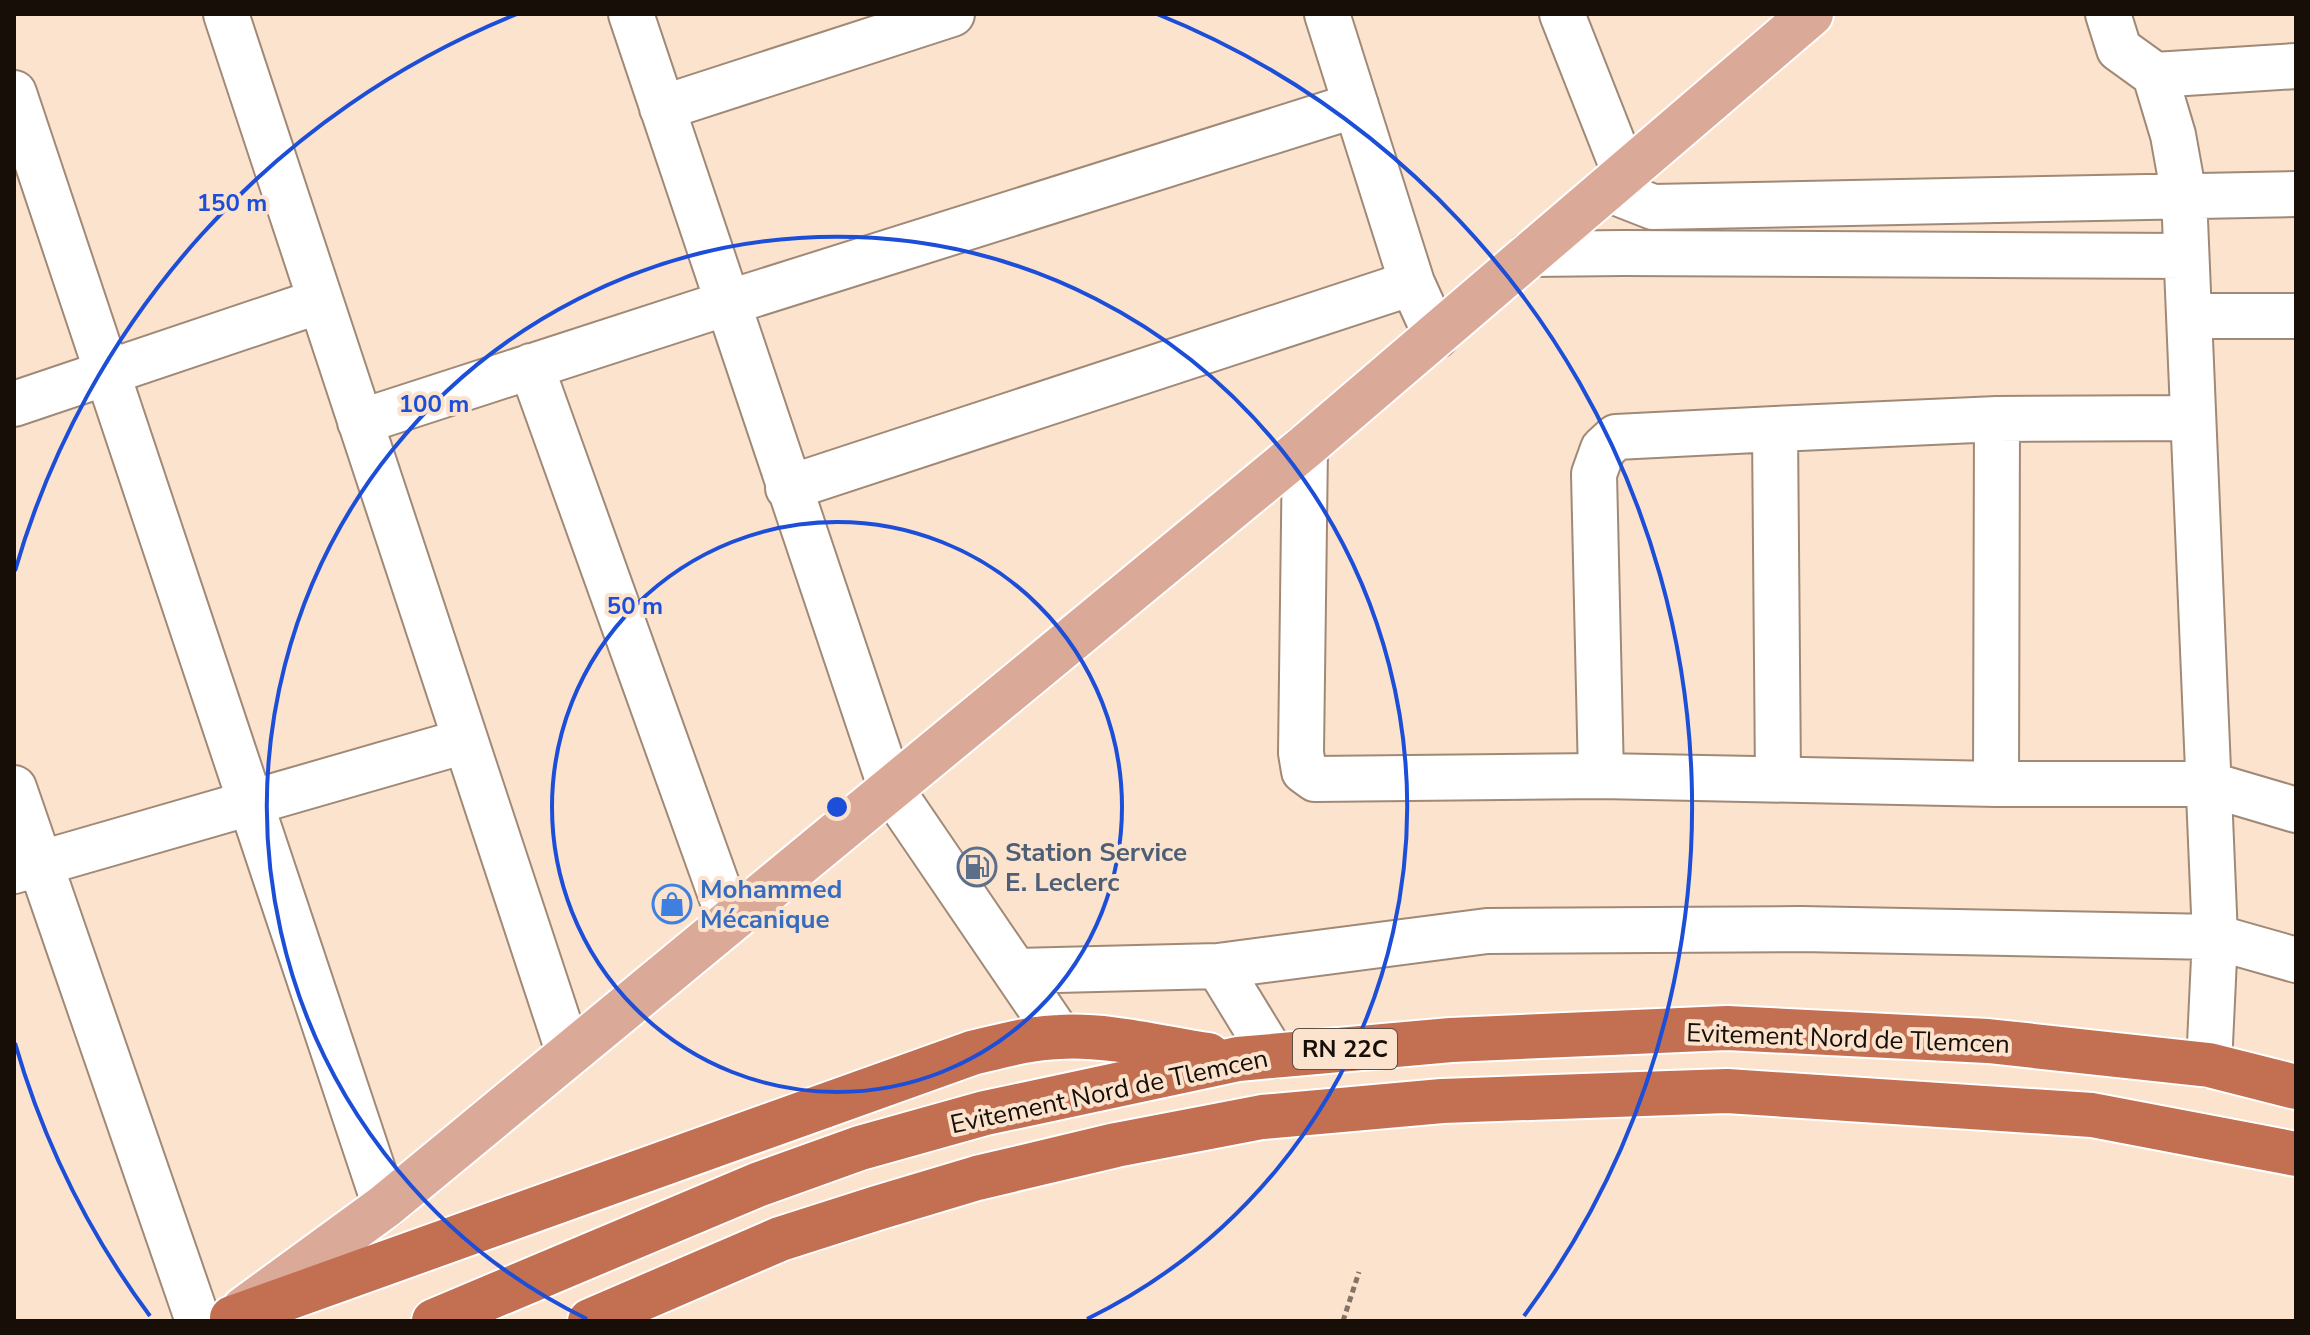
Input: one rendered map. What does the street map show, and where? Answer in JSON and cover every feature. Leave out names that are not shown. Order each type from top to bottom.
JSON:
[{"type":"highway","name":"Evitement Nord de Tlemcen","points":[[434,1321],[757,1185],[860,1148],[985,1113],[1256,1058],[1451,1040],[1727,1028],[1988,1041],[2209,1065],[2296,1087]]},
{"type":"highway","points":[[219,1320],[972,1053],[1018,1042],[1060,1037],[1099,1038],[1256,1058]]},
{"type":"highway","name":"Evitement Nord de Tlemcen","points":[[590,1321],[780,1239],[891,1204],[977,1178],[1101,1149],[1262,1117],[1442,1101],[1727,1091],[2092,1115],[2296,1154]]},
{"type":"main road","points":[[219,1320],[385,1206],[1305,447],[1808,15]]},
{"type":"street","points":[[226,14],[569,1054]]},
{"type":"street","points":[[631,14],[891,789],[1060,1037]]},
{"type":"street","points":[[662,108],[857,29],[952,14]]},
{"type":"street","points":[[1327,14],[1412,283],[1436,336]]},
{"type":"street","points":[[1562,14],[1616,182],[1653,207],[2296,194]]},
{"type":"street","points":[[2108,14],[2119,49],[2155,75],[2173,135],[2184,196],[2215,937],[2209,1065]]},
{"type":"street","points":[[2155,75],[2296,66]]},
{"type":"street","points":[[14,93],[28,181],[107,373],[385,1206]]},
{"type":"street","points":[[360,422],[1356,105]]},
{"type":"street","points":[[1530,254],[2186,256]]},
{"type":"street","points":[[788,488],[1412,283]]},
{"type":"street","points":[[14,404],[320,301]]},
{"type":"street","points":[[2189,316],[2296,316]]},
{"type":"street","points":[[531,366],[730,921]]},
{"type":"street","points":[[1601,776],[1594,474],[1603,449],[1616,437],[1997,419],[2193,418]]},
{"type":"street","points":[[1996,784],[1997,419]]},
{"type":"street","points":[[1775,429],[1778,779]]},
{"type":"street","points":[[1305,447],[1301,753],[1304,771],[1315,779],[1601,776],[1996,784],[2208,784],[2296,810]]},
{"type":"street","points":[[27,867],[465,741]]},
{"type":"street","points":[[14,788],[27,867],[219,1320]]},
{"type":"street","points":[[1016,971],[1218,966],[1487,931],[1801,929],[2215,937],[2296,960]]},
{"type":"street","points":[[1218,966],[1256,1058]]},
{"type":"path","points":[[1343,1321],[1359,1272]]},
{"type":"place","name":"Station Service E. Leclerc","points":[[977,867]]},
{"type":"place","name":"Mohammed Mécanique","points":[[672,904]]}]
